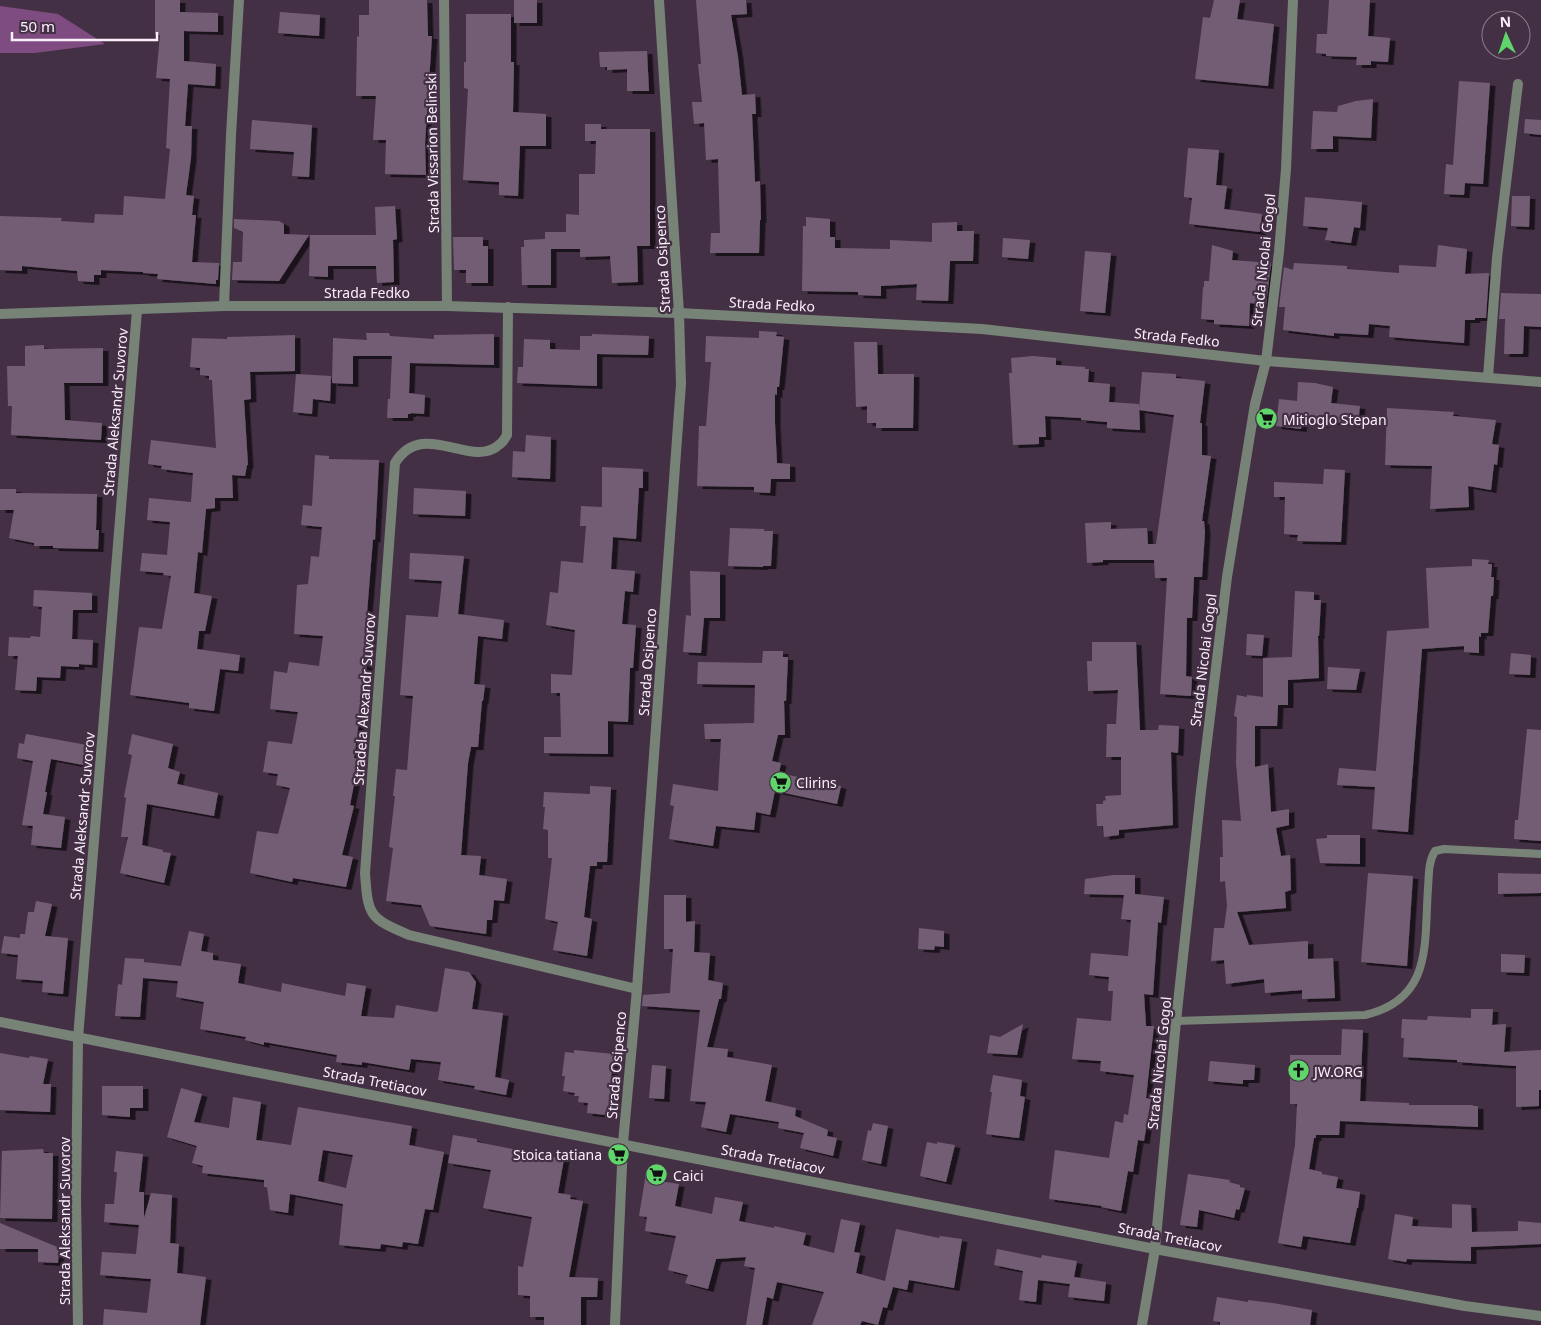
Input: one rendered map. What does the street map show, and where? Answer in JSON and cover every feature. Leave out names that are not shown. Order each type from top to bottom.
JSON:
[{"type":"street","points":[[224,306],[239,0]]},
{"type":"street","name":"Strada Vissarion Belinski","points":[[444,0],[447,306]]},
{"type":"street","name":"Strada Osipenco","points":[[615,1325],[623,1143],[637,989],[681,384],[679,313],[659,0]]},
{"type":"street","name":"Strada Nicolai Gogol","points":[[1142,1325],[1155,1249],[1176,1021],[1227,577],[1255,404],[1266,361],[1286,169],[1292,0]]},
{"type":"street","points":[[1488,377],[1497,258],[1518,84]]},
{"type":"street","name":"Strada Fedko","points":[[0,314],[224,306],[447,306],[679,313],[982,329],[1266,361],[1541,382]]},
{"type":"street","name":"Stradela Alexandr Suvorov","points":[[508,307],[508,420],[507,435],[500,445],[490,450],[476,452],[436,444],[421,444],[410,446],[395,463],[365,873],[367,898],[372,913],[385,924],[409,935],[637,989]]},
{"type":"street","name":"Strada Aleksandr Suvorov","points":[[78,1325],[76,1198],[78,1038],[137,310]]},
{"type":"street","name":"Strada Tretiacov","points":[[0,1022],[1155,1249],[1465,1306],[1541,1316]]},
{"type":"lane","points":[[1176,1021],[1365,1015],[1377,1012],[1404,996],[1413,986],[1420,971],[1424,955],[1429,865],[1435,851],[1444,849],[1541,854]]},
{"type":"shaded area","points":[[0,6],[58,14],[105,44],[35,53],[0,53]]},
{"type":"building","points":[[155,0],[180,0],[180,12],[218,13],[218,32],[184,31],[184,61],[216,64],[215,86],[188,84],[185,126],[192,126],[191,158],[186,195],[194,196],[192,215],[196,215],[192,262],[219,263],[216,284],[157,279],[158,274],[143,272],[101,270],[101,275],[94,275],[94,282],[78,281],[77,271],[22,266],[22,271],[0,270],[0,216],[62,218],[61,221],[94,223],[95,214],[123,215],[124,196],[165,199],[170,149],[166,148],[170,79],[156,78],[160,35],[155,34]]},
{"type":"building","points":[[369,0],[427,0],[428,36],[432,36],[425,144],[426,175],[385,174],[386,140],[373,140],[376,96],[356,96],[359,15],[369,15]]},
{"type":"building","points":[[514,0],[537,0],[537,23],[514,23]]},
{"type":"building","points":[[696,0],[746,0],[747,14],[731,15],[742,95],[755,94],[756,114],[752,114],[755,182],[760,181],[761,220],[759,253],[710,253],[711,233],[720,233],[718,159],[706,160],[704,123],[694,124],[692,102],[702,102],[698,64],[701,64]]},
{"type":"building","points":[[1214,0],[1240,0],[1237,19],[1274,24],[1268,86],[1195,79],[1203,17],[1210,18]]},
{"type":"building","points":[[1329,0],[1370,0],[1368,36],[1390,38],[1388,62],[1371,61],[1371,65],[1356,65],[1357,57],[1326,56],[1326,54],[1316,53],[1317,34],[1327,34]]},
{"type":"building","points":[[280,12],[320,15],[319,36],[278,33]]},
{"type":"building","points":[[466,14],[511,14],[511,62],[514,62],[513,112],[546,114],[546,146],[520,146],[518,196],[499,195],[499,182],[463,180],[468,89],[464,88]]},
{"type":"building","points":[[647,51],[649,91],[627,91],[627,69],[607,70],[607,67],[600,67],[599,52]]},
{"type":"building","points":[[1459,81],[1490,83],[1483,184],[1465,183],[1464,195],[1444,194],[1446,164],[1453,165]]},
{"type":"building","points":[[1373,99],[1371,138],[1333,136],[1333,149],[1311,149],[1313,111],[1337,112],[1338,106]]},
{"type":"building","points":[[1525,119],[1541,120],[1541,135],[1524,133]]},
{"type":"building","points":[[252,120],[312,125],[309,177],[292,176],[294,152],[250,149]]},
{"type":"building","points":[[585,124],[601,124],[601,129],[650,129],[650,246],[637,246],[638,282],[612,283],[610,256],[580,257],[580,249],[551,249],[551,285],[522,285],[521,247],[524,247],[524,240],[545,239],[545,232],[566,232],[566,214],[579,215],[579,174],[595,174],[596,141],[585,141]]},
{"type":"building","points":[[1188,148],[1219,150],[1216,185],[1227,186],[1224,209],[1262,214],[1260,232],[1189,224],[1192,198],[1184,197]]},
{"type":"building","points":[[1512,196],[1530,196],[1529,227],[1511,226]]},
{"type":"building","points":[[1305,197],[1362,202],[1360,228],[1354,227],[1351,243],[1325,240],[1328,228],[1303,226]]},
{"type":"building","points":[[395,206],[397,239],[393,240],[394,282],[377,283],[376,266],[328,266],[328,277],[309,276],[310,235],[376,235],[375,207]]},
{"type":"building","points":[[806,217],[830,219],[830,237],[835,237],[835,248],[890,249],[890,240],[932,242],[932,223],[957,222],[957,231],[974,231],[973,261],[950,261],[948,301],[916,300],[917,284],[881,286],[881,296],[858,295],[858,292],[802,291],[803,226],[806,226]]},
{"type":"building","points":[[234,219],[279,221],[284,224],[284,234],[309,235],[279,281],[232,280],[233,262],[242,262],[243,232],[234,228]]},
{"type":"building","points":[[453,237],[483,237],[483,246],[488,246],[488,283],[466,283],[466,270],[454,270]]},
{"type":"building","points":[[1003,238],[1030,240],[1028,259],[1002,257]]},
{"type":"building","points":[[1212,245],[1233,251],[1232,260],[1271,263],[1266,305],[1250,303],[1249,326],[1214,324],[1214,320],[1201,319],[1203,287],[1204,281],[1209,281]]},
{"type":"building","points":[[1438,245],[1467,249],[1465,274],[1489,273],[1486,318],[1465,320],[1464,343],[1389,337],[1390,326],[1369,324],[1368,335],[1334,333],[1334,336],[1283,330],[1285,307],[1279,307],[1284,267],[1293,270],[1294,263],[1347,266],[1347,269],[1399,273],[1399,265],[1436,267]]},
{"type":"building","points":[[1085,251],[1111,253],[1105,313],[1080,311]]},
{"type":"building","points":[[1501,293],[1541,294],[1541,327],[1524,326],[1523,354],[1504,354],[1505,319],[1499,319]]},
{"type":"building","points":[[759,331],[777,332],[776,336],[784,337],[779,387],[777,387],[777,395],[775,394],[775,423],[777,463],[790,464],[790,479],[771,479],[770,493],[754,492],[754,487],[697,486],[699,426],[706,426],[711,362],[705,362],[706,336],[759,338]]},
{"type":"building","points":[[366,333],[389,333],[390,336],[434,339],[434,335],[494,334],[494,365],[410,363],[409,393],[425,395],[424,414],[411,413],[408,414],[408,418],[387,418],[392,356],[353,356],[353,384],[332,383],[333,338],[367,340]]},
{"type":"building","points":[[592,334],[649,336],[648,355],[597,354],[597,386],[517,383],[518,367],[523,367],[524,339],[550,340],[550,349],[580,350],[580,336],[592,336]]},
{"type":"building","points":[[295,335],[295,371],[250,372],[251,399],[244,400],[248,465],[245,476],[232,475],[233,498],[215,498],[215,508],[206,509],[202,553],[198,552],[194,593],[212,596],[205,631],[199,631],[197,649],[240,655],[238,671],[220,669],[214,711],[189,708],[189,703],[130,695],[139,627],[162,629],[171,576],[163,575],[164,573],[140,571],[142,553],[167,555],[170,522],[147,520],[149,498],[191,502],[193,473],[161,469],[162,466],[148,464],[151,440],[216,448],[212,380],[209,380],[209,376],[200,375],[200,368],[190,367],[192,338],[227,339],[227,337]]},
{"type":"building","points":[[854,342],[877,342],[878,374],[914,374],[913,428],[876,428],[876,423],[867,423],[867,406],[856,407]]},
{"type":"building","points":[[44,345],[44,349],[103,348],[103,383],[64,383],[65,420],[102,423],[101,440],[11,435],[12,406],[8,406],[7,366],[25,366],[25,346]]},
{"type":"building","points":[[1033,356],[1056,358],[1056,365],[1085,367],[1085,369],[1089,369],[1088,382],[1110,384],[1109,402],[1139,404],[1140,430],[1107,428],[1107,422],[1081,420],[1081,418],[1045,416],[1046,437],[1039,437],[1039,444],[1013,445],[1009,373],[1012,373],[1011,358]]},
{"type":"building","points":[[1142,372],[1176,374],[1176,378],[1205,381],[1200,423],[1202,423],[1202,455],[1211,456],[1202,521],[1204,521],[1205,532],[1202,577],[1194,577],[1192,618],[1187,618],[1186,676],[1192,677],[1191,696],[1160,694],[1167,578],[1155,578],[1154,560],[1103,560],[1103,562],[1087,563],[1085,523],[1111,522],[1111,529],[1147,528],[1148,544],[1156,544],[1174,415],[1139,410]]},
{"type":"building","points":[[296,374],[331,376],[330,401],[313,399],[312,414],[293,412]]},
{"type":"building","points":[[1298,382],[1333,387],[1331,403],[1360,406],[1358,425],[1324,421],[1323,425],[1302,422],[1301,429],[1276,426],[1279,399],[1297,401]]},
{"type":"building","points":[[1387,408],[1454,412],[1453,416],[1496,420],[1492,444],[1499,445],[1497,465],[1494,464],[1491,490],[1468,486],[1469,507],[1430,509],[1432,466],[1385,465]]},
{"type":"building","points":[[526,435],[551,437],[550,479],[512,477],[513,451],[525,452]]},
{"type":"building","points":[[315,455],[329,456],[329,459],[379,460],[375,540],[373,539],[366,625],[370,626],[369,650],[354,758],[359,759],[350,805],[354,806],[342,855],[353,857],[346,887],[293,878],[292,882],[250,873],[257,831],[278,834],[290,788],[276,785],[278,774],[263,772],[268,741],[292,744],[298,712],[270,709],[274,671],[287,673],[289,662],[319,666],[323,636],[294,634],[297,585],[308,584],[311,556],[319,557],[322,527],[301,525],[303,505],[312,506]]},
{"type":"building","points":[[602,467],[643,469],[643,488],[639,488],[636,539],[613,537],[611,569],[635,571],[633,592],[625,591],[622,624],[636,625],[633,668],[630,668],[628,722],[608,721],[608,754],[544,753],[544,737],[561,737],[560,693],[551,693],[551,674],[572,675],[575,630],[546,625],[550,592],[558,593],[561,561],[583,563],[586,526],[580,526],[581,506],[602,507]]},
{"type":"building","points":[[1324,469],[1345,470],[1341,542],[1297,541],[1298,535],[1284,534],[1285,497],[1274,497],[1274,482],[1323,484]]},
{"type":"building","points":[[414,488],[466,491],[465,516],[413,514]]},
{"type":"building","points":[[0,489],[16,489],[16,493],[97,494],[96,530],[99,530],[98,549],[34,546],[34,543],[9,538],[14,510],[0,510]]},
{"type":"building","points":[[730,528],[773,531],[771,566],[728,566]]},
{"type":"building","points":[[410,553],[464,556],[458,614],[504,620],[502,639],[478,636],[474,684],[485,685],[478,747],[471,747],[468,763],[461,855],[481,856],[479,875],[507,879],[504,901],[494,900],[492,920],[487,920],[486,934],[430,926],[421,905],[386,901],[393,848],[389,847],[396,769],[407,770],[413,696],[400,695],[406,615],[438,617],[442,581],[409,579]]},
{"type":"building","points":[[1472,559],[1489,560],[1488,564],[1492,564],[1491,577],[1494,577],[1493,596],[1491,596],[1488,633],[1481,633],[1481,637],[1479,636],[1479,653],[1464,652],[1464,646],[1422,649],[1408,832],[1372,829],[1375,787],[1337,785],[1339,768],[1376,771],[1387,631],[1429,628],[1426,568],[1472,566]]},
{"type":"building","points":[[690,571],[720,572],[720,618],[704,618],[701,653],[683,652],[686,615],[691,616]]},
{"type":"building","points":[[34,590],[92,593],[92,610],[73,610],[72,639],[93,640],[92,665],[79,664],[79,667],[61,666],[60,678],[37,677],[36,691],[15,690],[18,656],[8,656],[9,637],[40,637],[42,607],[33,606]]},
{"type":"building","points":[[1295,591],[1314,592],[1314,600],[1321,600],[1318,636],[1319,678],[1288,680],[1288,705],[1278,705],[1277,726],[1255,726],[1255,767],[1268,764],[1271,812],[1289,809],[1289,825],[1276,828],[1281,856],[1290,855],[1291,890],[1285,892],[1286,908],[1237,912],[1249,945],[1308,941],[1308,959],[1333,958],[1335,998],[1302,999],[1302,990],[1265,993],[1264,979],[1226,984],[1224,960],[1211,961],[1214,928],[1224,928],[1227,906],[1225,881],[1220,882],[1220,857],[1223,857],[1222,820],[1241,821],[1236,763],[1237,717],[1234,716],[1237,695],[1263,697],[1263,658],[1292,657]]},
{"type":"building","points":[[1247,634],[1264,635],[1262,656],[1246,655]]},
{"type":"building","points":[[1092,642],[1136,642],[1140,730],[1158,730],[1159,725],[1179,726],[1178,753],[1171,752],[1173,825],[1119,830],[1119,835],[1104,837],[1103,826],[1097,826],[1096,804],[1103,804],[1103,801],[1106,800],[1105,796],[1121,795],[1121,757],[1106,757],[1107,724],[1116,724],[1118,690],[1088,691],[1087,661],[1092,661]]},
{"type":"building","points":[[763,651],[783,651],[783,657],[788,657],[786,701],[784,701],[785,735],[778,735],[772,761],[781,763],[779,773],[841,786],[837,804],[775,791],[770,815],[756,812],[754,830],[716,826],[713,846],[669,839],[674,806],[670,805],[673,784],[718,791],[721,739],[705,739],[704,724],[754,723],[755,685],[697,684],[698,662],[762,663]]},
{"type":"building","points":[[1511,653],[1531,655],[1530,675],[1509,674]]},
{"type":"building","points":[[1328,667],[1360,669],[1356,690],[1327,689]]},
{"type":"building","points":[[1527,729],[1541,730],[1541,841],[1514,839],[1515,820],[1518,820]]},
{"type":"building","points":[[26,734],[87,745],[83,765],[51,759],[43,814],[65,817],[61,848],[31,845],[33,826],[22,825],[33,761],[17,758],[19,743],[24,744]]},
{"type":"building","points":[[132,734],[173,744],[168,768],[180,772],[177,784],[218,793],[214,816],[147,804],[142,845],[171,853],[164,883],[120,873],[128,837],[121,837],[126,798],[124,797],[132,755],[128,754]]},
{"type":"building","points":[[590,786],[611,787],[607,862],[597,862],[597,866],[590,866],[584,917],[592,919],[587,956],[553,950],[558,922],[545,919],[552,858],[548,858],[548,830],[543,829],[545,807],[543,807],[544,792],[590,794]]},
{"type":"building","points":[[1327,835],[1360,835],[1360,864],[1320,863],[1316,839],[1327,838]]},
{"type":"building","points":[[1368,873],[1413,876],[1407,966],[1361,962]]},
{"type":"building","points":[[1498,873],[1541,874],[1541,893],[1498,894]]},
{"type":"building","points":[[1113,875],[1135,875],[1135,894],[1164,897],[1161,923],[1158,922],[1153,995],[1144,994],[1146,1026],[1154,1026],[1146,1098],[1151,1099],[1144,1141],[1138,1140],[1133,1172],[1128,1171],[1121,1211],[1102,1206],[1049,1199],[1055,1150],[1109,1158],[1115,1121],[1123,1123],[1124,1114],[1128,1115],[1134,1075],[1100,1071],[1101,1061],[1072,1059],[1077,1018],[1111,1021],[1113,991],[1108,991],[1109,977],[1089,975],[1091,953],[1128,956],[1131,920],[1121,919],[1124,895],[1084,894],[1085,879]]},
{"type":"building","points":[[664,895],[686,895],[686,922],[695,921],[694,952],[710,953],[708,980],[723,983],[721,999],[719,999],[707,1047],[728,1049],[727,1057],[772,1065],[765,1101],[796,1108],[795,1116],[828,1130],[827,1136],[837,1138],[833,1156],[800,1148],[804,1133],[778,1128],[779,1122],[730,1114],[726,1132],[701,1127],[706,1102],[690,1101],[700,1010],[642,1006],[643,995],[670,993],[673,949],[664,949]]},
{"type":"building","points":[[36,901],[52,904],[45,936],[68,938],[63,994],[42,992],[43,981],[16,979],[18,955],[1,953],[4,936],[20,938],[20,934],[25,934],[28,912],[34,912]]},
{"type":"building","points":[[919,928],[944,931],[944,947],[935,946],[934,950],[918,949]]},
{"type":"building","points":[[189,931],[204,934],[201,951],[213,953],[213,960],[241,964],[238,983],[281,992],[282,983],[345,996],[347,983],[366,986],[361,1016],[394,1018],[396,1005],[436,1012],[438,1011],[445,968],[469,972],[476,982],[472,1009],[503,1013],[495,1077],[509,1080],[506,1095],[474,1089],[475,1086],[438,1080],[441,1062],[411,1059],[409,1070],[362,1062],[362,1065],[336,1062],[337,1055],[264,1042],[264,1045],[245,1040],[246,1037],[200,1029],[204,1002],[176,997],[178,981],[143,978],[140,1017],[115,1016],[118,984],[122,985],[125,958],[144,959],[144,962],[181,966]]},
{"type":"building","points":[[1501,954],[1525,955],[1524,973],[1501,972]]},
{"type":"building","points":[[1471,1009],[1493,1009],[1492,1025],[1506,1024],[1504,1052],[1541,1050],[1539,1106],[1516,1107],[1516,1066],[1403,1057],[1402,1019],[1427,1020],[1428,1016],[1471,1018]]},
{"type":"building","points":[[1023,1024],[1017,1055],[987,1053],[990,1035],[1000,1037]]},
{"type":"building","points":[[1342,1029],[1363,1030],[1360,1101],[1409,1103],[1409,1105],[1478,1106],[1478,1127],[1340,1121],[1339,1135],[1316,1135],[1316,1138],[1314,1138],[1309,1169],[1338,1177],[1336,1188],[1360,1192],[1350,1243],[1303,1236],[1301,1247],[1278,1243],[1295,1145],[1297,1104],[1290,1104],[1290,1055],[1341,1055]]},
{"type":"building","points":[[574,1050],[614,1054],[610,1092],[615,1093],[613,1108],[607,1108],[606,1115],[587,1113],[588,1103],[578,1102],[579,1096],[574,1096],[575,1093],[563,1091],[565,1076],[562,1076],[565,1052],[574,1053]]},
{"type":"building","points":[[0,1053],[48,1059],[43,1084],[51,1084],[50,1112],[0,1110]]},
{"type":"building","points":[[1210,1061],[1255,1065],[1254,1080],[1243,1080],[1243,1084],[1208,1081]]},
{"type":"building","points":[[652,1065],[666,1066],[664,1099],[649,1098]]},
{"type":"building","points":[[993,1075],[1022,1080],[1020,1096],[1025,1097],[1019,1138],[986,1134]]},
{"type":"building","points":[[102,1086],[143,1086],[143,1108],[130,1108],[130,1117],[102,1115]]},
{"type":"building","points":[[181,1088],[202,1094],[194,1122],[229,1128],[233,1097],[261,1102],[256,1140],[291,1145],[298,1107],[412,1126],[409,1145],[444,1152],[433,1210],[425,1209],[418,1244],[403,1242],[402,1247],[381,1244],[380,1249],[339,1245],[343,1204],[290,1194],[288,1213],[270,1210],[267,1187],[264,1187],[264,1180],[202,1173],[203,1166],[192,1163],[197,1146],[167,1137]],"holes":[[[323,1150],[353,1155],[346,1188],[318,1181]]]},
{"type":"building","points":[[873,1123],[888,1126],[881,1164],[862,1160],[868,1130],[871,1131]]},
{"type":"building","points":[[453,1135],[477,1139],[477,1142],[564,1159],[558,1193],[571,1195],[570,1199],[583,1201],[569,1277],[598,1278],[597,1297],[581,1297],[581,1325],[544,1325],[544,1317],[530,1317],[530,1296],[518,1295],[518,1266],[523,1267],[532,1217],[483,1208],[491,1170],[448,1163]]},
{"type":"building","points":[[927,1142],[955,1145],[946,1182],[920,1176]]},
{"type":"building","points":[[43,1149],[44,1153],[53,1153],[52,1219],[0,1218],[2,1151]]},
{"type":"building","points":[[116,1151],[143,1154],[139,1192],[144,1192],[144,1218],[151,1193],[172,1195],[170,1243],[179,1244],[177,1273],[206,1277],[200,1325],[103,1325],[104,1309],[147,1313],[151,1279],[100,1275],[102,1252],[136,1254],[139,1225],[104,1222],[105,1204],[114,1204],[117,1172],[114,1172]]},
{"type":"building","points":[[646,1173],[661,1176],[660,1181],[679,1184],[675,1206],[712,1214],[715,1197],[743,1202],[739,1221],[806,1233],[803,1245],[834,1253],[841,1219],[860,1223],[854,1252],[860,1253],[856,1273],[885,1281],[896,1229],[939,1238],[940,1236],[962,1239],[954,1288],[909,1280],[907,1290],[893,1287],[887,1308],[883,1307],[878,1325],[862,1321],[860,1325],[812,1325],[824,1292],[777,1282],[773,1299],[767,1297],[762,1325],[746,1325],[755,1268],[744,1266],[746,1257],[716,1259],[708,1289],[685,1283],[688,1275],[668,1270],[676,1236],[645,1231],[647,1217],[639,1216]]},
{"type":"building","points":[[1188,1174],[1230,1180],[1229,1182],[1245,1188],[1239,1210],[1236,1209],[1234,1218],[1199,1210],[1197,1227],[1180,1225]]},
{"type":"building","points":[[1452,1204],[1471,1205],[1472,1232],[1518,1231],[1518,1221],[1541,1223],[1541,1244],[1471,1247],[1471,1261],[1407,1259],[1406,1262],[1388,1259],[1395,1214],[1413,1217],[1412,1226],[1452,1228]]},
{"type":"building","points":[[0,1223],[62,1249],[59,1250],[58,1263],[38,1262],[38,1249],[0,1249]]},
{"type":"building","points":[[997,1249],[1041,1258],[1042,1255],[1077,1261],[1074,1277],[1106,1282],[1104,1301],[1068,1297],[1070,1284],[1038,1280],[1036,1302],[1019,1300],[1023,1271],[994,1265]]},
{"type":"building","points":[[1217,1297],[1248,1302],[1248,1300],[1273,1303],[1312,1310],[1310,1325],[1220,1325],[1220,1322],[1213,1321]]},
{"type":"place","name":"Mitioglo Stepan","points":[[1267,419]]},
{"type":"place","name":"Clirins","points":[[780,782]]},
{"type":"place","name":"JW.ORG","points":[[1298,1071]]},
{"type":"place","name":"Stoica tatiana","points":[[618,1154]]},
{"type":"place","name":"Caici","points":[[657,1175]]}]
